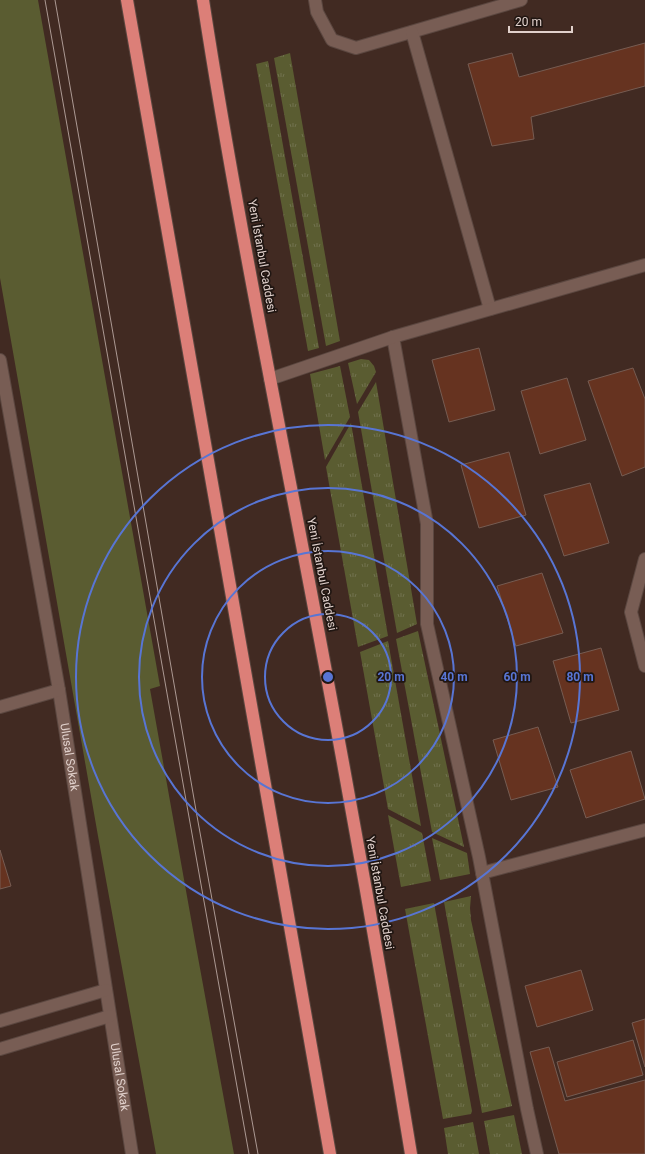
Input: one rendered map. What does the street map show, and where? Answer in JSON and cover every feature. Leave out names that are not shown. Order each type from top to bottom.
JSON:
[{"type":"highway","points":[[127,0],[330,1154]]},
{"type":"highway","name":"Yeni İstanbul Caddesi","points":[[203,0],[213,70],[270,380],[325,663],[390,1024],[411,1154]]},
{"type":"street","points":[[315,0],[317,12],[332,40],[356,48],[521,0]]},
{"type":"street","points":[[412,32],[490,309]]},
{"type":"street","points":[[270,380],[393,337],[645,265]]},
{"type":"street","points":[[393,337],[426,524],[427,624],[479,857],[537,1154]]},
{"type":"street","name":"Ulusal Sokak","points":[[0,360],[59,690],[132,1154]]},
{"type":"street","points":[[645,559],[631,612],[645,666]]},
{"type":"street","points":[[0,706],[59,690]]},
{"type":"street","points":[[482,873],[645,830]]},
{"type":"street","points":[[0,1021],[106,990]]},
{"type":"street","points":[[0,1049],[110,1016]]},
{"type":"green space","points":[[0,0],[38,0],[160,686],[150,689],[234,1154],[156,1154],[98,836],[0,278]]},
{"type":"green space","points":[[290,53],[340,341],[326,346],[274,58]]},
{"type":"green space","points":[[268,61],[319,348],[308,351],[256,64]]},
{"type":"green space","points":[[361,359],[369,360],[374,366],[376,372],[357,404],[348,363]]},
{"type":"green space","points":[[340,366],[350,417],[325,460],[310,374]]},
{"type":"green space","points":[[376,382],[417,624],[397,633],[358,412]]},
{"type":"green space","points":[[351,423],[388,636],[358,647],[326,467]]},
{"type":"green space","points":[[418,631],[464,847],[432,832],[396,639]]},
{"type":"green space","points":[[388,641],[421,826],[388,809],[360,652]]},
{"type":"green space","points":[[388,815],[422,833],[431,881],[401,887]]},
{"type":"green space","points":[[432,838],[467,853],[470,874],[440,880]]},
{"type":"green space","points":[[471,896],[471,920],[512,1106],[482,1113],[444,902]]},
{"type":"green space","points":[[434,903],[472,1111],[471,1114],[443,1119],[405,909]]},
{"type":"green space","points":[[514,1115],[522,1154],[490,1154],[484,1121]]},
{"type":"green space","points":[[473,1122],[479,1154],[448,1154],[444,1128]]},
{"type":"building","points":[[645,43],[645,86],[531,117],[534,139],[492,146],[468,64],[512,53],[519,77]]},
{"type":"building","points":[[479,348],[495,410],[449,422],[432,360]]},
{"type":"building","points":[[633,368],[645,399],[645,467],[622,476],[588,381]]},
{"type":"building","points":[[567,378],[586,440],[540,454],[521,391]]},
{"type":"building","points":[[509,452],[526,515],[479,528],[461,465]]},
{"type":"building","points":[[590,483],[609,543],[564,556],[544,495]]},
{"type":"building","points":[[542,573],[563,633],[516,646],[497,586]]},
{"type":"building","points":[[601,648],[619,710],[571,723],[553,661]]},
{"type":"building","points":[[538,727],[558,787],[511,800],[493,740]]},
{"type":"building","points":[[631,751],[645,799],[586,818],[570,770]]},
{"type":"building","points":[[0,850],[11,886],[0,889]]},
{"type":"building","points":[[581,970],[593,1010],[537,1027],[525,986]]},
{"type":"building","points":[[645,1019],[645,1067],[632,1023]]},
{"type":"building","points":[[633,1040],[643,1075],[567,1097],[557,1062]]},
{"type":"building","points":[[549,1047],[565,1101],[645,1080],[645,1154],[559,1154],[530,1052]]},
{"type":"tram line","points":[[45,0],[249,1154]]},
{"type":"tram line","points":[[55,0],[197,816],[258,1154]]}]
